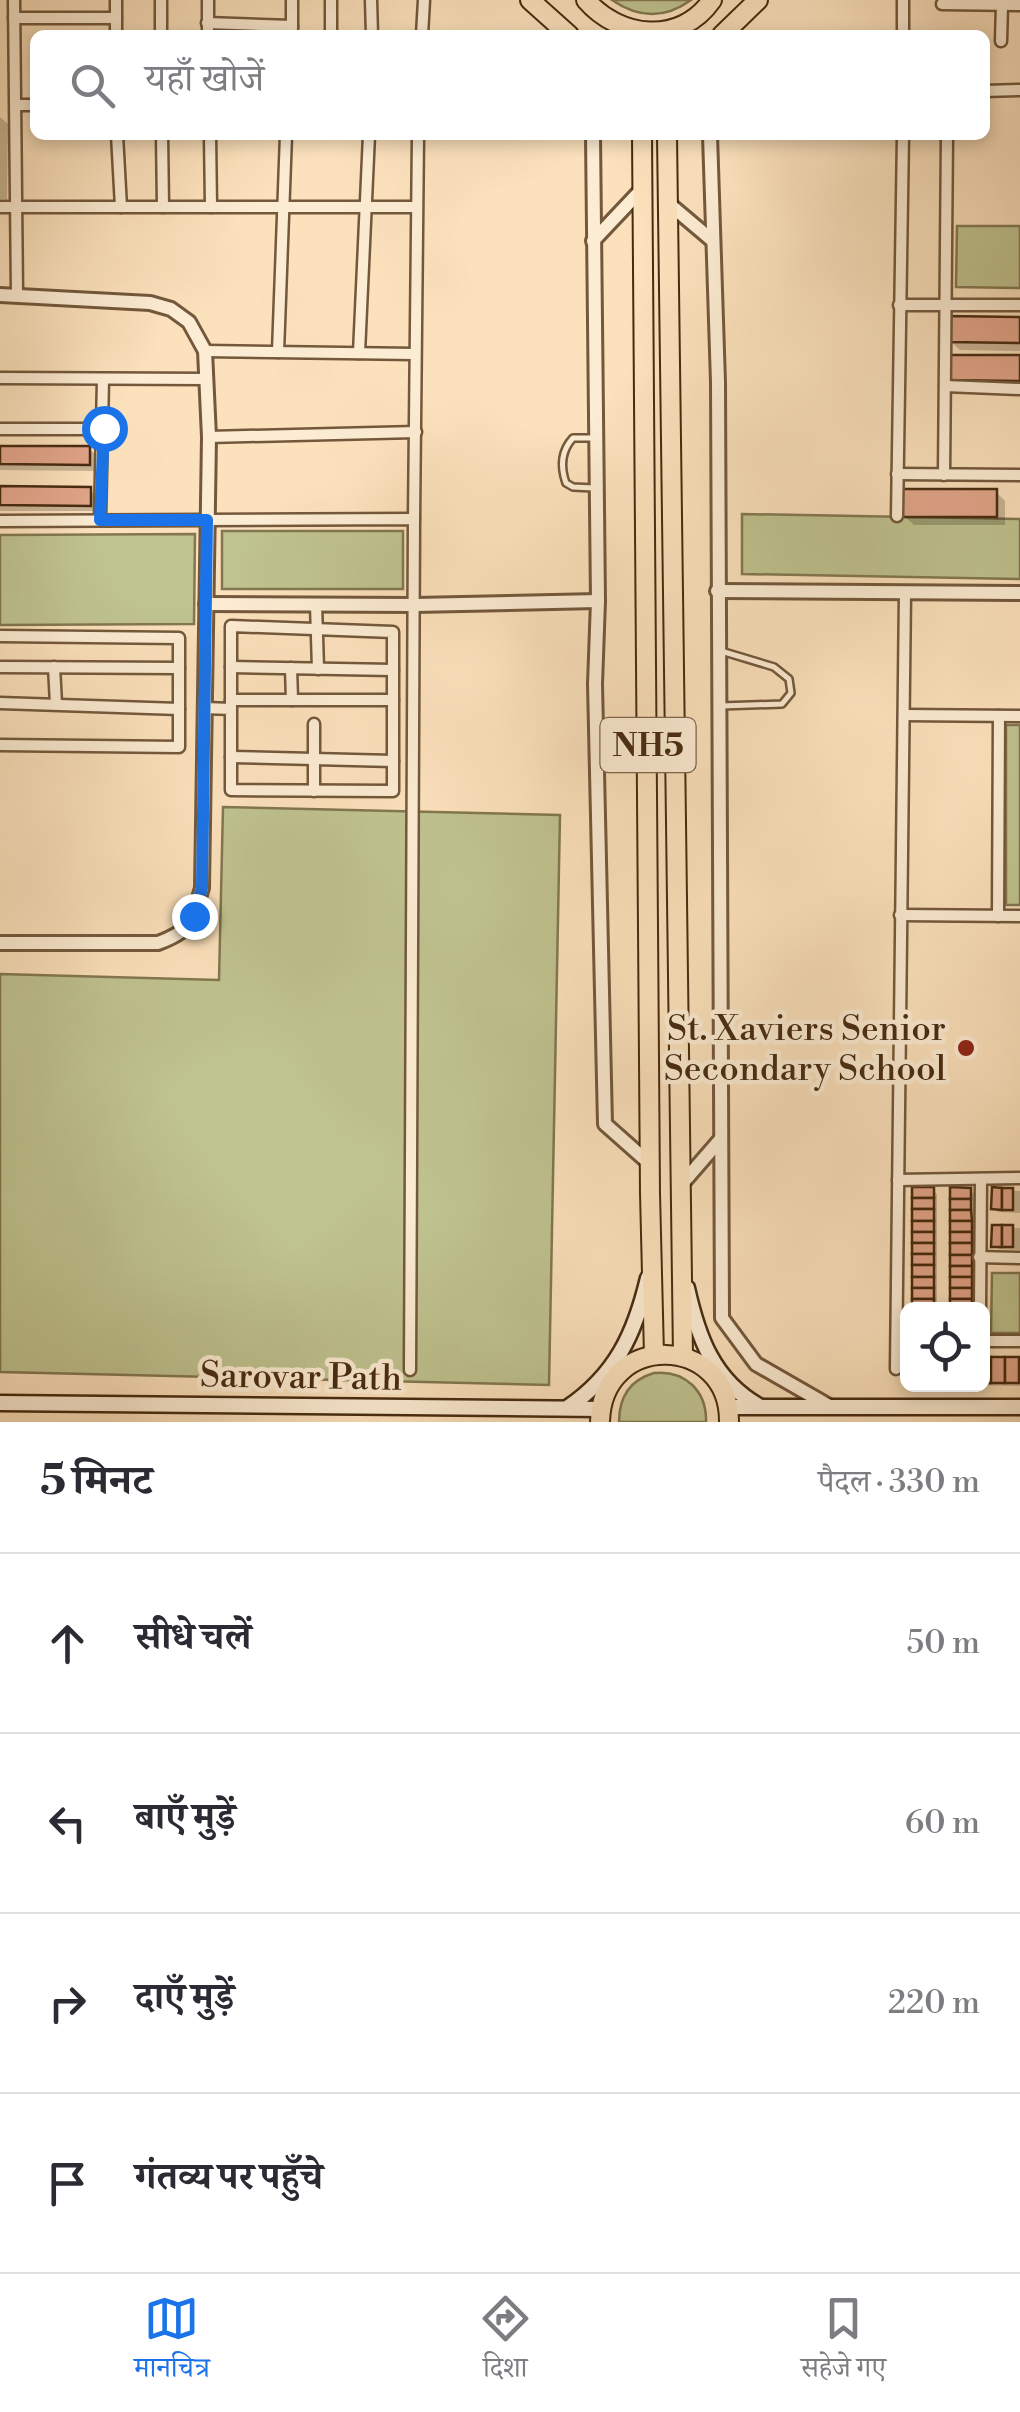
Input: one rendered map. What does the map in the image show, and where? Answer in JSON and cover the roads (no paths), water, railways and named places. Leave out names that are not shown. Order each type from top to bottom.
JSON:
[{"type":"highway","points":[[530,0],[563,30]]},
{"type":"highway","points":[[586,0],[617,30]]},
{"type":"highway","points":[[685,29],[712,0]]},
{"type":"highway","points":[[727,30],[758,0]]},
{"type":"highway","points":[[608,21],[627,30]]},
{"type":"highway","name":"NH5","points":[[642,140],[654,1355]]},
{"type":"highway","name":"NH5","points":[[667,140],[683,1357]]},
{"type":"highway","points":[[600,1415],[608,1388],[622,1370],[654,1355],[683,1357],[712,1375],[724,1393],[728,1415]]},
{"type":"main road","points":[[567,1408],[595,1387],[625,1348],[638,1319],[652,1263]]},
{"type":"main road","points":[[682,1263],[697,1328],[708,1356],[742,1396],[762,1407]]},
{"type":"main road","name":"Sarovar Path","points":[[0,1403],[567,1408],[600,1415]]},
{"type":"main road","points":[[728,1415],[762,1407],[1020,1407]]},
{"type":"street","points":[[14,0],[16,295]]},
{"type":"street","points":[[116,0],[116,30]]},
{"type":"street","points":[[161,0],[161,30]]},
{"type":"street","points":[[208,0],[208,29],[292,30],[292,0]]},
{"type":"street","points":[[331,0],[331,30]]},
{"type":"street","points":[[371,0],[372,30]]},
{"type":"street","points":[[422,30],[424,0]]},
{"type":"street","points":[[903,0],[903,30]]},
{"type":"street","points":[[942,4],[1020,5]]},
{"type":"street","points":[[1001,41],[1002,5]]},
{"type":"street","points":[[14,18],[116,18]]},
{"type":"street","points":[[990,90],[1020,90]]},
{"type":"street","points":[[16,105],[30,105]]},
{"type":"street","points":[[118,140],[122,207]]},
{"type":"street","points":[[162,140],[163,207]]},
{"type":"street","points":[[210,140],[211,207]]},
{"type":"street","points":[[278,352],[286,140]]},
{"type":"street","points":[[359,353],[369,140]]},
{"type":"street","points":[[410,1370],[418,140]]},
{"type":"street","points":[[593,140],[598,602],[595,684],[605,1124],[650,1164]]},
{"type":"street","points":[[710,140],[718,382],[722,1318],[756,1364],[831,1407]]},
{"type":"street","points":[[897,516],[903,140]]},
{"type":"street","points":[[944,474],[948,140]]},
{"type":"street","points":[[594,242],[643,188]]},
{"type":"street","points":[[668,204],[714,241]]},
{"type":"street","points":[[0,207],[416,207]]},
{"type":"street","points":[[0,295],[150,302],[189,322],[206,352],[208,438],[202,888],[194,916],[182,934],[158,942],[0,944]]},
{"type":"street","points":[[900,305],[1020,305]]},
{"type":"street","points":[[206,352],[415,354]]},
{"type":"street","points":[[0,378],[207,379]]},
{"type":"street","points":[[100,520],[103,379]]},
{"type":"street","points":[[945,386],[1020,388]]},
{"type":"street","points":[[0,429],[104,428]]},
{"type":"street","points":[[208,438],[416,432]]},
{"type":"street","points":[[898,474],[1020,475]]},
{"type":"street","points":[[0,521],[414,518]]},
{"type":"street","points":[[717,591],[1020,593]]},
{"type":"street","points":[[902,1302],[898,1180],[905,592]]},
{"type":"street","points":[[206,604],[598,602]]},
{"type":"street","points":[[316,604],[318,668]]},
{"type":"street","points":[[231,626],[392,632],[393,791],[231,790],[231,668],[231,626]]},
{"type":"street","points":[[0,636],[179,638],[178,747],[0,745]]},
{"type":"street","points":[[0,667],[179,668]]},
{"type":"street","points":[[54,667],[56,704]]},
{"type":"street","points":[[231,668],[392,670]]},
{"type":"street","points":[[291,668],[292,700]]},
{"type":"street","points":[[179,696],[231,704],[393,700]]},
{"type":"street","points":[[0,703],[179,709]]},
{"type":"street","points":[[904,715],[1020,716]]},
{"type":"street","points":[[998,916],[999,716]]},
{"type":"street","points":[[314,724],[314,791]]},
{"type":"street","points":[[231,756],[393,761]]},
{"type":"street","points":[[900,915],[1020,916]]},
{"type":"street","points":[[680,1186],[720,1140]]},
{"type":"street","points":[[898,1180],[1020,1178]]},
{"type":"street","points":[[980,1302],[981,1179]]},
{"type":"street","points":[[979,1257],[1020,1258]]},
{"type":"street","points":[[990,1341],[1020,1341]]},
{"type":"street","points":[[896,1369],[900,1353]]},
{"type":"lane","points":[[596,438],[573,438],[562,459],[566,483],[573,488],[596,488]]},
{"type":"lane","points":[[718,650],[774,667],[789,679],[791,693],[782,704],[719,706]]},
{"type":"place","name":"St. Xaviers Senior Secondary School","points":[[966,1048]]}]
